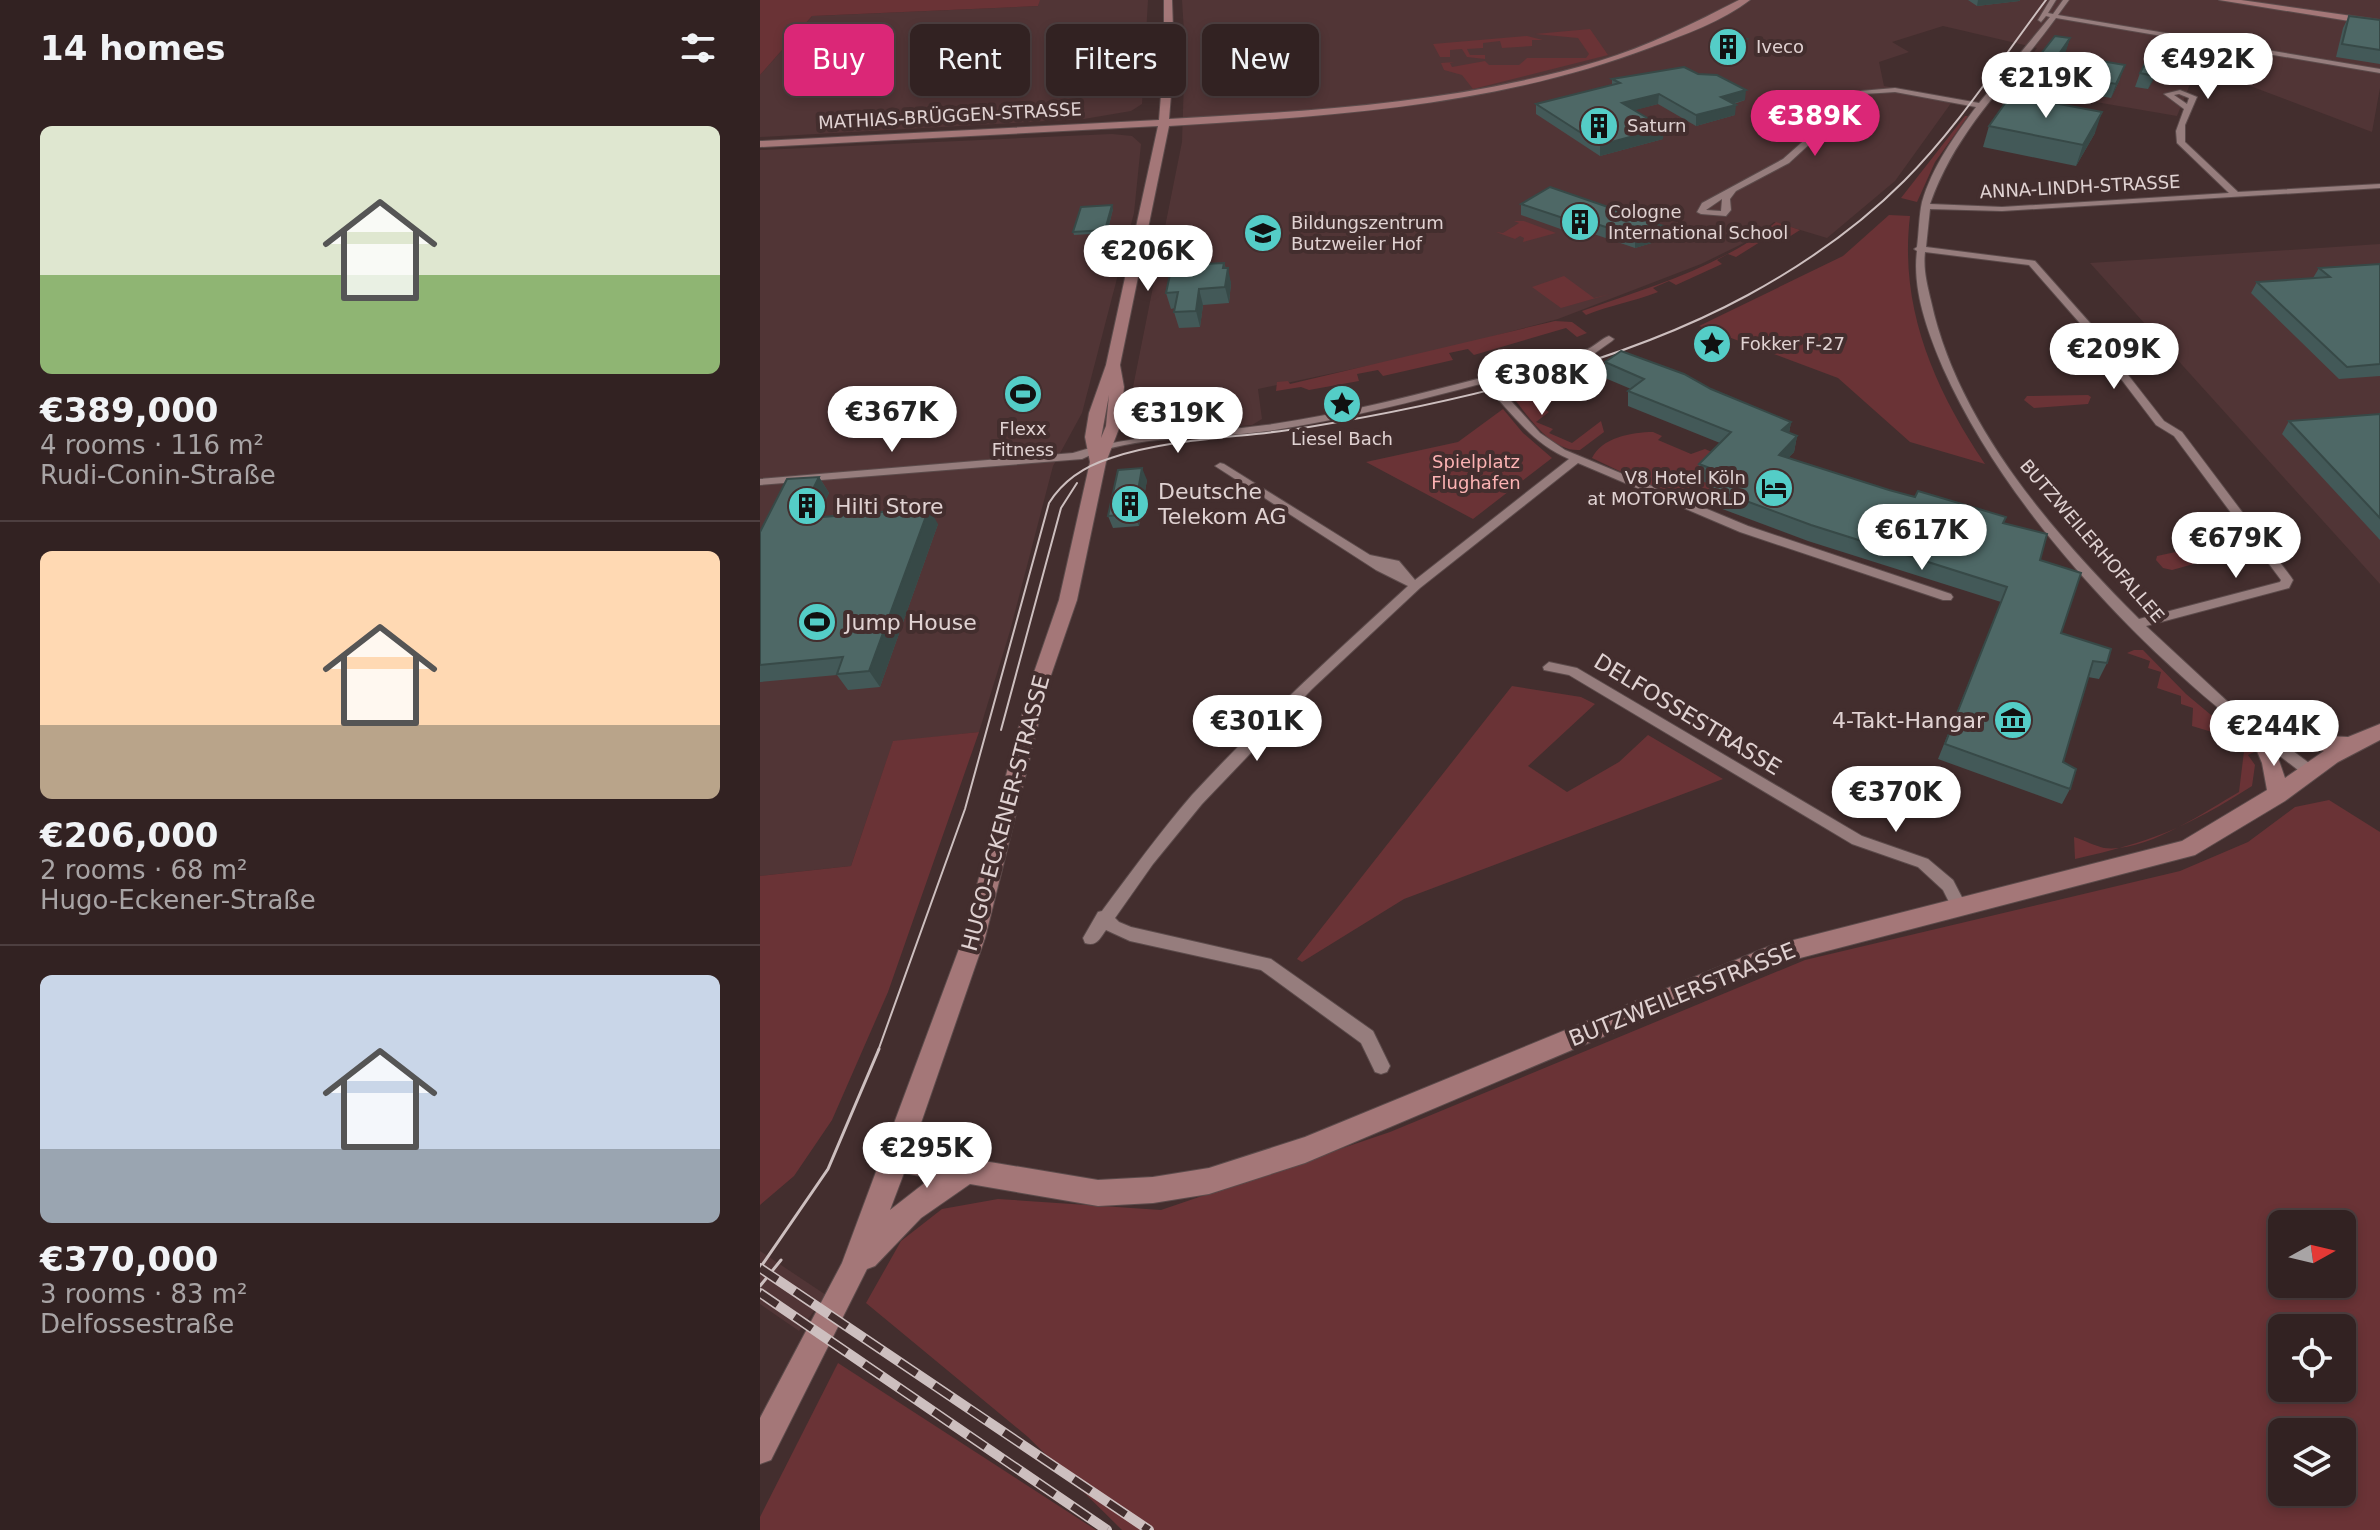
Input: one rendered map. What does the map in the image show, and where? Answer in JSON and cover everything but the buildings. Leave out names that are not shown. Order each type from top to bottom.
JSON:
[{"type":"street","name":"HUGO-ECKENER-STRASSE","points":[[896,1159],[984,903],[1040,681],[1068,600],[1100,398],[1113,365],[1162,144],[1168,0]]},
{"type":"street","name":"MATHIAS-BRÜGGEN-STRASSE","points":[[760,144],[1211,121],[1393,108],[1544,82],[1660,44],[1746,0]]},
{"type":"street","name":"BUTZWEILERHOFALLEE","points":[[2042,28],[2044,14],[2053,0]]},
{"type":"street","name":"BUTZWEILERHOFALLEE","points":[[2066,0],[1982,106],[1940,170],[1925,206],[1918,249],[1922,294],[1932,332],[1947,373],[1975,426],[2042,518],[2138,624],[2213,696],[2312,773]]},
{"type":"street","points":[[2223,0],[2380,21]]},
{"type":"street","points":[[2254,0],[2380,21]]},
{"type":"street","points":[[2044,14],[2053,18],[2380,71]]},
{"type":"street","points":[[1733,192],[1786,161],[1862,92],[1895,90],[1982,106]]},
{"type":"street","points":[[1108,125],[1142,116],[1165,104],[1211,121]]},
{"type":"street","name":"ANNA-LINDH-STRASSE","points":[[2189,109],[2178,132],[2181,143],[2236,195]]},
{"type":"street","points":[[1108,125],[1139,132],[1162,144],[1183,130],[1211,121]]},
{"type":"street","name":"ANNA-LINDH-STRASSE","points":[[1925,206],[1981,209],[2380,186]]},
{"type":"street","points":[[1918,249],[2032,263],[2119,361],[2120,371],[2160,423],[2185,442],[2287,580],[2285,585],[2138,624]]},
{"type":"street","points":[[760,482],[1229,433],[1324,418],[1487,381],[1592,351],[1609,339]]},
{"type":"street","name":"HUGO-ECKENER-STRASSE","points":[[1094,447],[1113,426],[1117,387],[1113,365]]},
{"type":"street","points":[[1487,381],[1536,435],[1561,452],[1744,529],[1947,597]]},
{"type":"street","points":[[1113,426],[1114,433],[1125,442]]},
{"type":"street","points":[[1094,447],[1109,448],[1125,442]]},
{"type":"street","points":[[1091,938],[1104,917],[1217,778],[1411,582],[1578,458]]},
{"type":"street","points":[[1220,466],[1395,577],[1411,582]]},
{"type":"street","name":"DELFOSSESTRASSE","points":[[1549,667],[1572,671],[1857,840],[1923,863],[1948,885],[1959,907]]},
{"type":"street","name":"BUTZWEILERSTRASSE","points":[[896,1159],[1098,1193],[1153,1190],[1209,1181],[1305,1150],[1770,956],[2187,849],[2212,838],[2351,745],[2380,731]]},
{"type":"street","points":[[2259,732],[2304,743],[2351,745]]},
{"type":"street","points":[[2259,732],[2272,763],[2278,795]]},
{"type":"street","points":[[1104,917],[1113,927],[1130,934],[1265,964],[1367,1037],[1381,1066]]},
{"type":"street","points":[[760,1449],[852,1272],[896,1159]]},
{"type":"street","points":[[852,1272],[884,1233],[941,1184],[967,1172]]},
{"type":"shaded area","points":[[1039,0],[1148,0],[1147,24],[1046,24],[1046,96],[1142,96],[1142,104],[1131,111],[1084,119],[760,137],[760,75],[784,48],[784,96],[894,96],[894,24],[805,24],[812,16],[1038,6]]},
{"type":"shaded area","points":[[1182,0],[2380,0],[2380,88],[2372,132],[2229,78],[2195,72],[2177,116],[2009,87],[2037,48],[1943,26],[1892,42],[1909,52],[1879,62],[1884,86],[1954,99],[1895,181],[1827,238],[1774,222],[1750,240],[1701,264],[1558,319],[1438,351],[1258,389],[1262,419],[1252,425],[1138,434],[1125,427],[1182,142],[1183,96],[1186,96],[1186,24],[1184,24]]},
{"type":"shaded area","points":[[1112,134],[1132,136],[1141,144],[1134,213],[1082,413],[1053,466],[1010,631],[979,732],[893,742],[851,866],[760,876],[760,150]]},
{"type":"shaded area","points":[[2380,244],[2380,584],[2090,263]]},
{"type":"shaded area","points":[[760,1251],[826,1295],[799,1331],[760,1304]]},
{"type":"green space","points":[[760,0],[1040,0],[1038,6],[812,16],[805,24],[784,24],[784,48],[760,75]]},
{"type":"green space","points":[[1590,29],[1608,55],[1473,89],[1462,75],[1444,70],[1441,63],[1455,62],[1450,63],[1452,67],[1485,61],[1489,65],[1519,65],[1527,58],[1586,58],[1589,54],[1578,38],[1535,34]]},
{"type":"green space","points":[[1527,36],[1543,40],[1532,40],[1532,46],[1502,48],[1500,41],[1483,43],[1483,48],[1467,49],[1470,55],[1485,55],[1485,59],[1467,57],[1462,49],[1450,50],[1450,57],[1440,57],[1433,44]]},
{"type":"green space","points":[[1968,116],[1935,162],[1917,202],[1901,198]]},
{"type":"green space","points":[[1889,215],[1910,216],[1910,283],[1924,346],[1950,406],[1985,464],[1910,442],[1838,378],[1699,326],[1843,256]]},
{"type":"green space","points":[[1514,221],[1524,221],[1556,233],[1523,242],[1524,238],[1520,236],[1515,239],[1496,232],[1503,233],[1519,223]]},
{"type":"green space","points":[[1776,222],[1800,230],[1789,237],[1776,232],[1736,257],[1728,254]]},
{"type":"green space","points":[[1728,254],[1717,260],[1722,264],[1676,285],[1669,281],[1653,288],[1658,292],[1586,315],[1582,311],[1658,285]]},
{"type":"green space","points":[[1564,276],[1594,298],[1610,294],[1561,308],[1532,287]]},
{"type":"green space","points":[[1555,321],[1572,322],[1587,333],[1577,337],[1566,328],[1474,355],[1468,349],[1449,353],[1453,360],[1383,376],[1378,370],[1357,374],[1359,381],[1309,390],[1301,387],[1276,391],[1277,382],[1288,381],[1290,384]]},
{"type":"green space","points":[[1604,363],[1543,408],[1549,412],[1536,422],[1553,429],[1549,433],[1572,443],[1601,421],[1604,432],[1580,450],[1569,449],[1550,439],[1512,396]]},
{"type":"green space","points":[[2027,396],[2091,397],[2088,404],[2034,408],[2024,400]]},
{"type":"green space","name":"Spielplatz Flughafen","points":[[1503,409],[1523,433],[1552,458],[1473,519],[1366,462],[1458,442]]},
{"type":"green space","points":[[1653,432],[1662,436],[1658,440],[1691,454],[1705,449],[1714,453],[1692,475],[1724,489],[1718,495],[1693,484],[1682,495],[1672,496],[1592,458],[1610,441],[1636,433]]},
{"type":"green space","points":[[2208,545],[2226,555],[2172,570],[2163,568],[2156,560],[2157,556]]},
{"type":"green space","points":[[2143,650],[2186,694],[2242,741],[2192,726],[2193,708],[2181,704],[2181,696],[2157,688],[2161,672],[2148,668],[2150,661],[2127,653]]},
{"type":"green space","points":[[1512,686],[1581,697],[1595,704],[1528,766],[1567,792],[1619,762],[1648,735],[1723,779],[1404,899],[1302,962],[1297,959]]},
{"type":"green space","points":[[979,732],[888,992],[832,1120],[794,1176],[760,1205],[760,876],[851,866],[893,741]]},
{"type":"green space","points":[[2245,743],[2254,752],[2248,755],[2255,765],[2252,786],[2180,826],[2239,792]]},
{"type":"green space","points":[[2329,800],[2380,832],[2380,1530],[1122,1530],[1028,1437],[866,1303],[901,1241],[942,1209],[998,1199],[1161,1210],[1390,1132],[1805,960],[2180,871],[2248,842],[2295,807]]},
{"type":"green space","points":[[2180,826],[2156,838],[2120,848],[2147,840]]},
{"type":"green space","points":[[2074,837],[2104,848],[2120,848],[2075,859]]},
{"type":"green space","points":[[838,1363],[1096,1530],[760,1530],[760,1517]]},
{"type":"tram line","points":[[878,1051],[965,809],[1049,503],[1068,480],[1101,461],[1134,451],[1359,418],[1531,379],[1644,342],[1748,295],[1830,244],[1904,181],[1942,139],[2046,0]]},
{"type":"tram line","points":[[1001,730],[1061,508],[1077,483]]},
{"type":"tram line","points":[[760,1268],[828,1169],[879,1049]]},
{"type":"tram line","points":[[760,1286],[781,1260]]},
{"type":"railway","points":[[760,1268],[1149,1530]]},
{"type":"railway","points":[[760,1293],[1107,1530]]},
{"type":"place","name":"Iveco","points":[[1728,47]]},
{"type":"place","name":"Saturn","points":[[1599,126]]},
{"type":"place","name":"Cologne International School","points":[[1580,222]]},
{"type":"place","name":"Bildungszentrum Butzweiler Hof","points":[[1263,233]]},
{"type":"place","name":"Fokker F-27","points":[[1712,344]]},
{"type":"place","name":"Flexx Fitness","points":[[1023,394]]},
{"type":"place","name":"Liesel Bach","points":[[1342,404]]},
{"type":"place","name":"V8 Hotel Köln at MOTORWORLD","points":[[1774,488]]},
{"type":"place","name":"Deutsche Telekom AG","points":[[1130,504]]},
{"type":"place","name":"Hilti Store","points":[[807,506]]},
{"type":"place","name":"Jump House","points":[[817,622]]},
{"type":"place","name":"4-Takt-Hangar","points":[[2013,720]]}]
